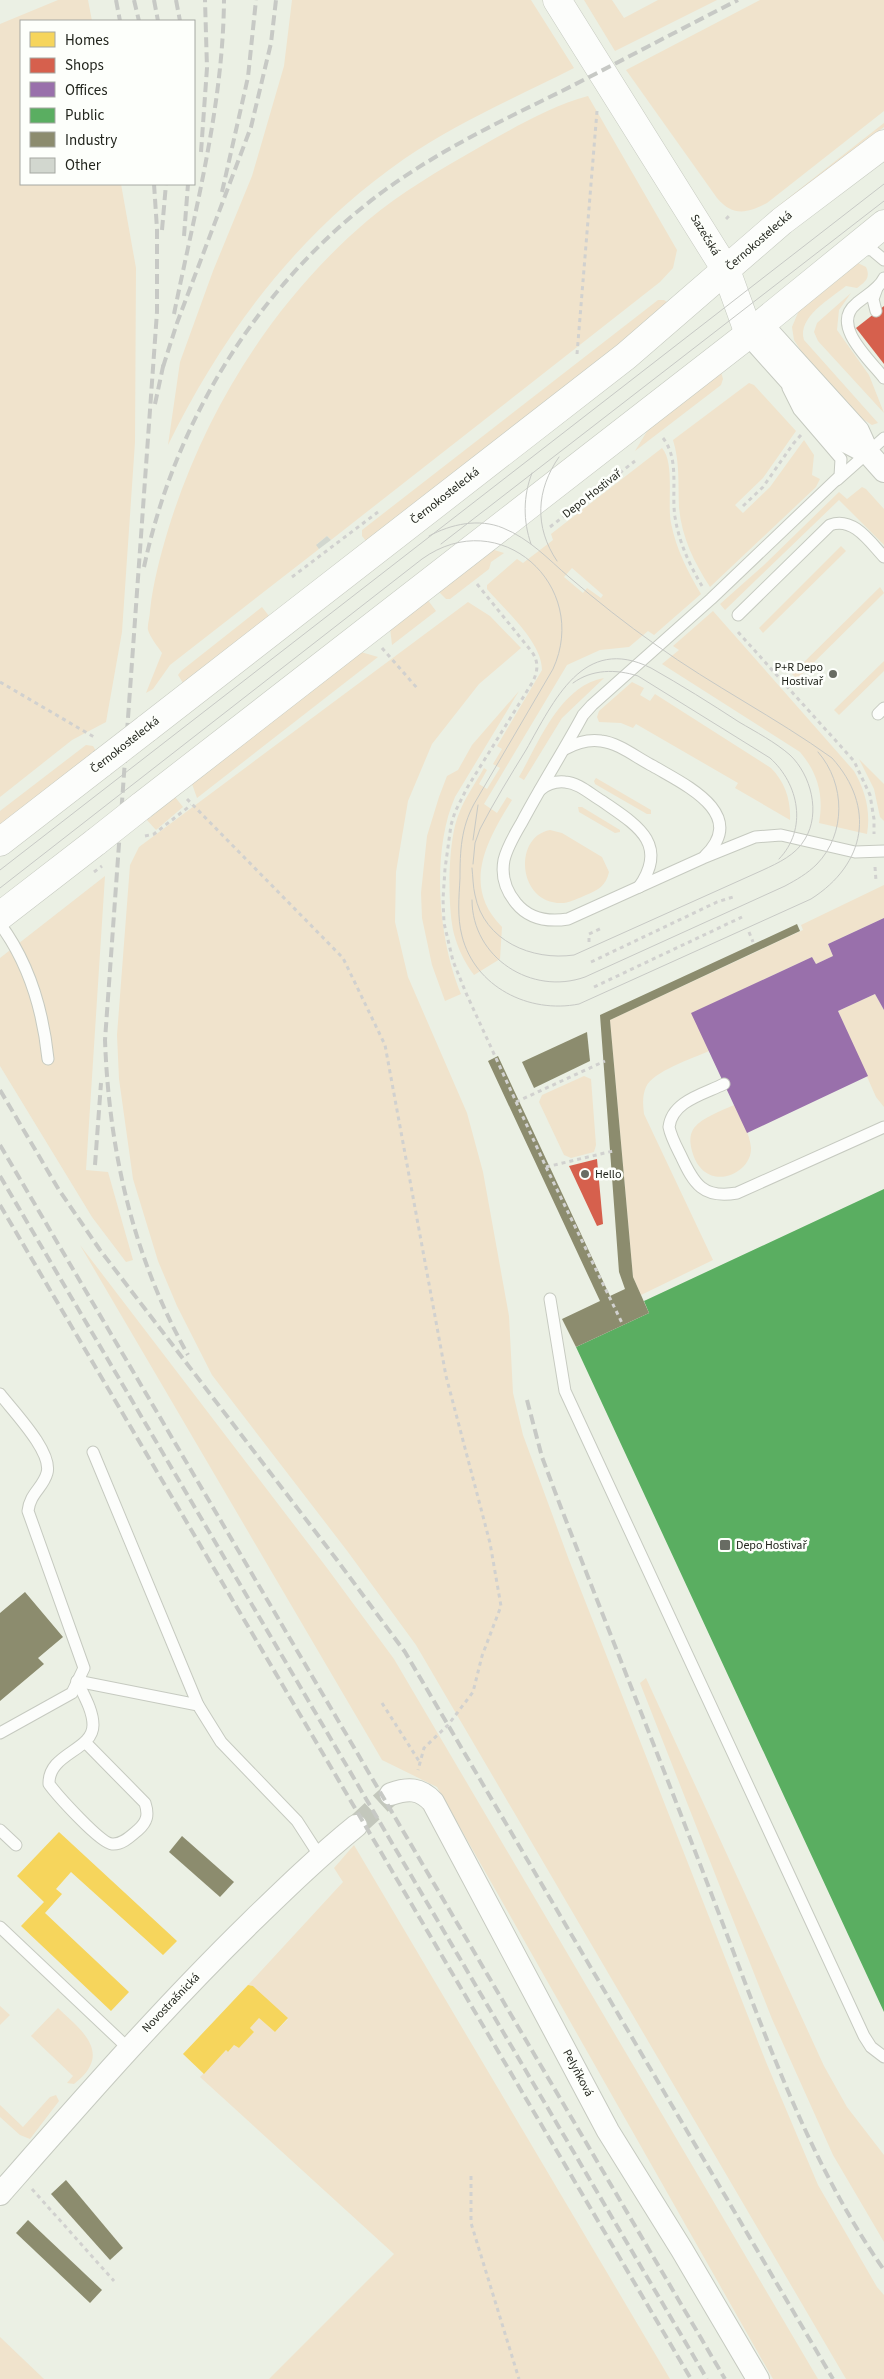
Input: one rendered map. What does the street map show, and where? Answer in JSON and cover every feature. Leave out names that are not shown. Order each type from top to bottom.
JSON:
[{"type":"main road","name":"Sazečská","points":[[557,0],[726,270],[747,317]]},
{"type":"main road","name":"Černokostelecká","points":[[0,842],[100,751],[146,729],[626,356],[782,221],[884,144]]},
{"type":"main road","points":[[747,317],[738,287],[750,272],[884,165]]},
{"type":"main road","points":[[0,916],[367,631],[747,317],[846,254],[884,224]]},
{"type":"street","name":"Sazečská","points":[[747,317],[779,369],[845,441],[876,445]]},
{"type":"street","name":"Sazečská","points":[[747,317],[858,431],[876,445],[884,470]]},
{"type":"street","name":"Pelyňková","points":[[391,1794],[406,1789],[415,1790],[425,1794],[433,1802],[608,2131],[682,2250],[758,2379]]},
{"type":"street","name":"Novostrašnická","points":[[0,2194],[128,2048],[212,1960],[319,1855],[356,1826]]},
{"type":"lane","points":[[846,254],[861,248],[877,252],[884,260]]},
{"type":"lane","points":[[876,311],[873,299],[881,282]]},
{"type":"lane","points":[[881,282],[851,308],[846,323],[850,334],[884,378]]},
{"type":"lane","points":[[779,369],[799,410],[841,459],[840,476],[836,482]]},
{"type":"lane","points":[[876,445],[711,599],[592,705],[583,716],[538,792],[508,850],[504,862],[506,887],[520,908],[543,920],[568,919],[703,858],[755,837],[769,835],[793,836],[855,852],[884,851]]},
{"type":"lane","points":[[738,615],[830,525],[841,523],[852,526],[884,557]]},
{"type":"lane","points":[[564,750],[576,743],[589,740],[613,744],[703,796],[713,807],[719,826],[714,843],[703,858]]},
{"type":"lane","points":[[538,792],[550,784],[572,783],[636,824],[649,844],[651,856],[650,868],[639,887]]},
{"type":"lane","points":[[0,924],[12,940],[26,968],[45,1026],[48,1059]]},
{"type":"lane","points":[[724,1084],[680,1106],[670,1118],[669,1126],[689,1175],[704,1191],[714,1194],[737,1193],[884,1127]]},
{"type":"lane","points":[[550,1298],[565,1391],[864,2036],[870,2048],[884,2057]]},
{"type":"lane","points":[[0,1394],[42,1448],[48,1462],[47,1474],[29,1500],[28,1511],[84,1668],[72,1693],[0,1733]]},
{"type":"lane","points":[[93,1452],[198,1705],[221,1742],[297,1821],[319,1855]]},
{"type":"lane","points":[[78,1681],[198,1705]]},
{"type":"lane","points":[[78,1681],[92,1715],[93,1726],[85,1742],[52,1768],[48,1776],[49,1784],[101,1839],[106,1843],[114,1845],[122,1843],[142,1826],[147,1818],[148,1811],[145,1803],[85,1742]]},
{"type":"lane","points":[[0,1830],[16,1845]]},
{"type":"lane","points":[[0,1927],[128,2048]]},
{"type":"path","points":[[577,354],[597,102]]},
{"type":"path","points":[[726,218],[731,214]]},
{"type":"path","points":[[742,506],[763,487],[792,444],[803,433]]},
{"type":"path","points":[[662,438],[667,444],[674,463],[673,494],[678,535],[683,551],[705,590]]},
{"type":"path","name":"Depo Hostivař","points":[[550,527],[635,461]]},
{"type":"path","points":[[292,577],[378,512]]},
{"type":"path","points":[[477,584],[532,652],[536,658],[537,671],[532,683],[467,788],[455,812],[450,833],[442,899],[444,923],[453,961],[516,1102],[624,1325]]},
{"type":"path","points":[[736,629],[860,769],[873,807],[874,840]]},
{"type":"path","points":[[367,631],[417,688]]},
{"type":"path","points":[[0,682],[100,751]]},
{"type":"path","points":[[137,839],[154,834],[191,805],[343,958],[385,1045],[446,1376],[490,1543],[502,1606],[482,1656],[473,1692],[448,1725],[424,1748],[419,1761],[382,1703]]},
{"type":"path","points":[[875,866],[876,881]]},
{"type":"path","points":[[591,962],[691,914],[733,897]]},
{"type":"path","points":[[594,987],[742,917]]},
{"type":"path","points":[[589,942],[589,934],[602,928]]},
{"type":"path","points":[[749,932],[753,942]]},
{"type":"path","points":[[516,1102],[605,1061]]},
{"type":"path","points":[[546,1167],[613,1151]]},
{"type":"path","points":[[18,2173],[114,2281]]},
{"type":"path","points":[[471,2176],[471,2223],[519,2379]]},
{"type":"shaded area","points":[[58,0],[88,0],[92,20],[20,20],[20,185],[121,185],[136,268],[135,442],[122,632],[106,722],[72,740],[0,797],[0,24]]},
{"type":"shaded area","points":[[292,0],[531,0],[574,68],[487,111],[424,146],[366,188],[331,218],[298,252],[240,324],[214,362],[168,445],[180,362],[213,271],[252,176],[284,66]]},
{"type":"shaded area","points":[[584,0],[612,0],[624,18],[658,0],[717,0],[615,51]]},
{"type":"shaded area","points":[[760,0],[884,0],[884,111],[767,203],[753,209],[740,211],[728,208],[717,198],[626,70]]},
{"type":"shaded area","points":[[588,96],[677,250],[673,268],[660,282],[331,540],[327,536],[317,544],[319,549],[170,665],[153,689],[146,693],[162,653],[150,636],[148,626],[155,580],[168,530],[183,486],[201,443],[222,401],[272,323],[301,286],[333,252],[393,200],[435,173],[518,126],[545,112]]},
{"type":"shaded area","points":[[884,123],[884,127],[771,214],[773,210]]},
{"type":"shaded area","points":[[856,262],[866,267],[868,274],[865,282],[857,288],[846,286],[816,309],[805,324],[803,332],[804,340],[878,423],[872,425],[861,418],[803,354],[794,340],[792,327],[800,308]]},
{"type":"shaded area","points":[[851,293],[839,310],[837,330],[869,375],[884,413],[818,341],[814,332],[817,323]]},
{"type":"shaded area","points":[[658,300],[667,302],[617,346],[366,541],[362,536],[362,530]]},
{"type":"shaded area","points":[[721,372],[723,379],[721,385],[635,451],[649,428]]},
{"type":"shaded area","points":[[749,383],[754,385],[796,431],[763,478],[735,505],[743,513],[770,487],[804,440],[814,455],[812,475],[820,479],[816,487],[710,587],[694,559],[683,529],[679,508],[678,465],[673,440]]},
{"type":"shaded area","points":[[662,448],[666,454],[670,473],[670,515],[673,533],[683,560],[701,594],[654,635],[648,631],[629,647],[600,650],[567,665],[484,804],[497,813],[507,797],[512,800],[494,831],[482,863],[483,895],[490,911],[502,927],[500,959],[474,975],[465,961],[454,934],[450,907],[450,857],[455,827],[463,804],[484,768],[487,770],[479,784],[487,789],[500,768],[493,764],[502,749],[497,746],[542,670],[536,648],[512,616],[487,589],[487,585],[517,559],[523,563],[553,540],[551,534]],"holes":[[[572,568],[603,595],[601,598],[587,588],[583,593],[564,577]]]},
{"type":"shaded area","points":[[862,487],[884,509],[884,545],[839,500],[725,610],[720,604],[764,565],[839,492],[847,499]]},
{"type":"shaded area","points":[[841,546],[846,551],[763,633],[759,628]]},
{"type":"shaded area","points":[[491,549],[504,553],[491,562],[489,569],[450,599],[446,599],[438,591]]},
{"type":"shaded area","points":[[880,587],[884,593],[797,679],[792,674]]},
{"type":"shaded area","points":[[427,599],[436,611],[392,645],[390,628]]},
{"type":"shaded area","points":[[468,602],[490,616],[521,648],[479,684],[432,744],[408,801],[396,872],[395,922],[408,977],[467,1113],[483,1172],[509,1316],[513,1393],[523,1435],[569,1560],[766,2062],[818,2185],[877,2287],[884,2295],[884,2379],[846,2379],[416,1645],[348,1552],[212,1375],[177,1306],[158,1261],[133,1179],[119,1079],[117,1035],[130,865],[139,847]]},
{"type":"shaded area","points":[[262,607],[269,616],[183,683],[178,675],[181,671]]},
{"type":"shaded area","points":[[713,611],[854,771],[868,809],[867,834],[819,823],[821,803],[818,785],[811,768],[800,752],[662,664],[679,650],[673,646]]},
{"type":"shaded area","points":[[361,652],[378,657],[197,798],[192,784]]},
{"type":"shaded area","points":[[884,661],[884,671],[839,715],[834,710]]},
{"type":"shaded area","points":[[604,678],[562,718],[524,780],[519,777],[552,717],[563,704],[575,692],[589,683]]},
{"type":"shaded area","points":[[632,682],[644,688],[640,695],[650,701],[655,694],[771,768],[780,779],[786,792],[790,820],[735,788],[738,783],[636,724],[633,728],[621,723],[599,722],[597,717],[599,711]]},
{"type":"shaded area","points":[[519,691],[455,797],[447,819],[440,869],[440,896],[447,948],[461,994],[445,1001],[432,965],[422,918],[421,893],[427,836],[447,776],[458,770],[472,745]]},
{"type":"shaded area","points":[[86,745],[93,746],[96,751],[0,825],[0,811]]},
{"type":"shaded area","points":[[859,759],[884,784],[884,821],[880,817],[874,789]]},
{"type":"shaded area","points":[[596,778],[651,810],[651,814],[647,814],[595,784]]},
{"type":"shaded area","points":[[175,797],[183,807],[156,830],[147,820]]},
{"type":"shaded area","points":[[578,807],[582,807],[620,830],[620,832],[615,833],[579,812]]},
{"type":"shaded area","points":[[550,830],[562,833],[602,857],[609,872],[606,881],[601,887],[564,903],[549,901],[537,894],[529,883],[526,857],[530,845],[538,835]]},
{"type":"shaded area","points":[[105,876],[86,1170],[108,1172],[133,1260],[126,1262],[92,1217],[0,1066],[0,958]]},
{"type":"shaded area","points":[[884,885],[884,918],[828,944],[833,956],[816,964],[812,957],[692,1013],[709,1051],[664,1071],[650,1081],[646,1087],[643,1097],[644,1114],[713,1260],[641,1295],[633,1277],[610,1020],[803,930],[801,925]]},
{"type":"shaded area","points":[[875,994],[884,1010],[884,1107],[876,1097],[838,1011]]},
{"type":"shaded area","points":[[584,1076],[591,1079],[596,1145],[594,1152],[571,1158],[564,1155],[539,1102],[542,1095]]},
{"type":"shaded area","points":[[734,1105],[749,1137],[751,1148],[749,1158],[744,1166],[736,1172],[716,1177],[706,1173],[698,1165],[691,1148],[691,1133],[702,1121]]},
{"type":"shaded area","points":[[80,1245],[327,1568],[394,1659],[818,2379],[773,2379],[437,1787],[382,1760]]},
{"type":"shaded area","points":[[646,1678],[824,2066],[847,2107],[884,2155],[884,2242],[833,2155],[772,2019],[640,1683]]},
{"type":"shaded area","points":[[354,1845],[670,2379],[269,2379],[394,2254],[200,2077],[226,2050],[228,2052],[234,2045],[239,2048],[254,2032],[250,2028],[259,2018],[275,2032],[288,2019],[253,1986],[248,1985],[343,1882],[334,1868]]},
{"type":"shaded area","points":[[0,2006],[10,2015],[0,2025]]},
{"type":"shaded area","points":[[58,2008],[84,2034],[92,2049],[93,2057],[89,2069],[74,2084],[67,2083],[73,2076],[31,2036]]},
{"type":"shaded area","points":[[56,2095],[59,2101],[30,2139],[20,2135],[0,2117],[0,2105],[23,2127],[50,2097]]},
{"type":"shaded area","points":[[0,2337],[44,2379],[0,2379]]},
{"type":"building: Homes","points":[[59,1832],[177,1941],[163,1955],[71,1872],[56,1889],[62,1894],[45,1913],[129,1992],[111,2011],[21,1926],[44,1902],[17,1876]]},
{"type":"building: Homes","points":[[248,1985],[253,1986],[288,2018],[275,2032],[259,2018],[250,2028],[254,2032],[239,2048],[234,2045],[228,2052],[226,2050],[204,2074],[183,2054]]},
{"type":"building: Shops","points":[[884,306],[884,364],[856,328]]},
{"type":"building: Shops","points":[[597,1159],[603,1224],[597,1226],[569,1166]]},
{"type":"building: Offices","points":[[884,918],[884,1010],[875,994],[838,1011],[868,1076],[747,1133],[691,1013],[812,957],[816,964],[833,956],[828,944]]},
{"type":"building: Public","name":"Depo Hostivař","points":[[884,1189],[884,2012],[576,1347],[649,1313],[644,1301]]},
{"type":"building: Industry","points":[[797,924],[800,931],[610,1020],[633,1277],[649,1313],[576,1347],[562,1319],[600,1301],[488,1061],[498,1056],[610,1296],[625,1289],[619,1272],[600,1015]]},
{"type":"building: Industry","points":[[587,1032],[590,1061],[534,1088],[522,1062]]},
{"type":"building: Industry","points":[[25,1592],[63,1637],[38,1658],[44,1664],[0,1701],[0,1613]]},
{"type":"building: Industry","points":[[182,1836],[234,1882],[220,1897],[169,1852]]},
{"type":"building: Industry","points":[[66,2180],[123,2248],[110,2260],[51,2194]]},
{"type":"building: Industry","points":[[28,2220],[102,2290],[90,2303],[16,2233]]},
{"type":"building: Other","points":[[327,536],[331,540],[319,549],[316,545]]},
{"type":"tunnel","points":[[356,1826],[391,1794]]},
{"type":"tram line","points":[[0,870],[884,184]]},
{"type":"tram line","points":[[441,544],[884,201]]},
{"type":"tram line","points":[[557,561],[544,535],[541,509],[542,495],[546,482],[559,457]]},
{"type":"tram line","points":[[531,544],[525,508],[532,473]]},
{"type":"tram line","points":[[0,888],[422,559],[452,544],[481,541],[508,547],[531,562],[549,583],[560,609],[561,638],[553,669],[474,804],[464,831],[461,849],[460,929],[469,954],[479,970],[492,983],[507,993],[541,1005],[579,1004],[811,899],[829,885],[844,869],[853,852],[859,834],[859,815],[855,796],[846,777],[832,758],[656,645],[601,604],[538,550],[513,533],[494,525],[475,523],[446,528],[429,536]]},
{"type":"tram line","points":[[472,868],[474,892],[480,911],[488,925],[499,936],[527,951],[542,955],[574,955],[786,858],[797,850],[810,829],[813,806],[811,795],[808,784],[797,763],[772,741],[651,668],[627,660],[607,660],[589,666],[574,678],[548,712],[480,829],[475,843],[473,864]]},
{"type":"tram line","points":[[573,683],[588,675],[613,671],[638,676],[770,758],[788,781],[796,807],[797,821],[794,834],[788,847],[779,859]]},
{"type":"tram line","points":[[472,900],[475,921],[482,939],[494,955],[509,967],[526,976],[545,981],[565,982],[585,977],[785,886],[817,864],[827,852],[833,838],[839,809],[834,779],[818,752]]},
{"type":"tram line","points":[[473,840],[478,805]]},
{"type":"railway","points":[[116,0],[120,20]]},
{"type":"railway","points":[[134,0],[139,20]]},
{"type":"railway","points":[[154,0],[158,20]]},
{"type":"railway","points":[[176,0],[180,20]]},
{"type":"railway","points":[[201,152],[207,68],[205,0]]},
{"type":"railway","points":[[174,314],[207,158],[219,80],[224,0]]},
{"type":"railway","points":[[222,192],[248,77],[256,0]]},
{"type":"railway","points":[[163,367],[177,323],[251,127],[271,43],[276,0]]},
{"type":"railway","points":[[144,567],[158,511],[178,458],[202,406],[230,356],[263,310],[300,266],[340,226],[406,175],[449,149],[738,0]]},
{"type":"railway","points":[[154,185],[157,229],[157,312],[105,1040],[112,1122],[127,1202],[152,1280],[188,1355]]},
{"type":"railway","points":[[162,230],[166,185]]},
{"type":"railway","points":[[184,236],[188,185]]},
{"type":"railway","points":[[155,404],[164,362]]},
{"type":"railway","points":[[95,1165],[101,1083]]},
{"type":"railway","points":[[0,1090],[59,1190],[100,1250],[405,1652],[833,2379]]},
{"type":"railway","points":[[0,1145],[725,2379]]},
{"type":"railway","points":[[0,1176],[707,2379]]},
{"type":"railway","points":[[0,1205],[691,2379]]},
{"type":"railway","points":[[527,1400],[542,1457],[560,1505],[789,2094],[832,2184],[884,2270]]},
{"type":"place","name":"P+R Depo Hostivař","points":[[833,674]]},
{"type":"place","name":"Hello","points":[[585,1174]]},
{"type":"place","name":"Depo Hostivař","points":[[725,1545]]}]
